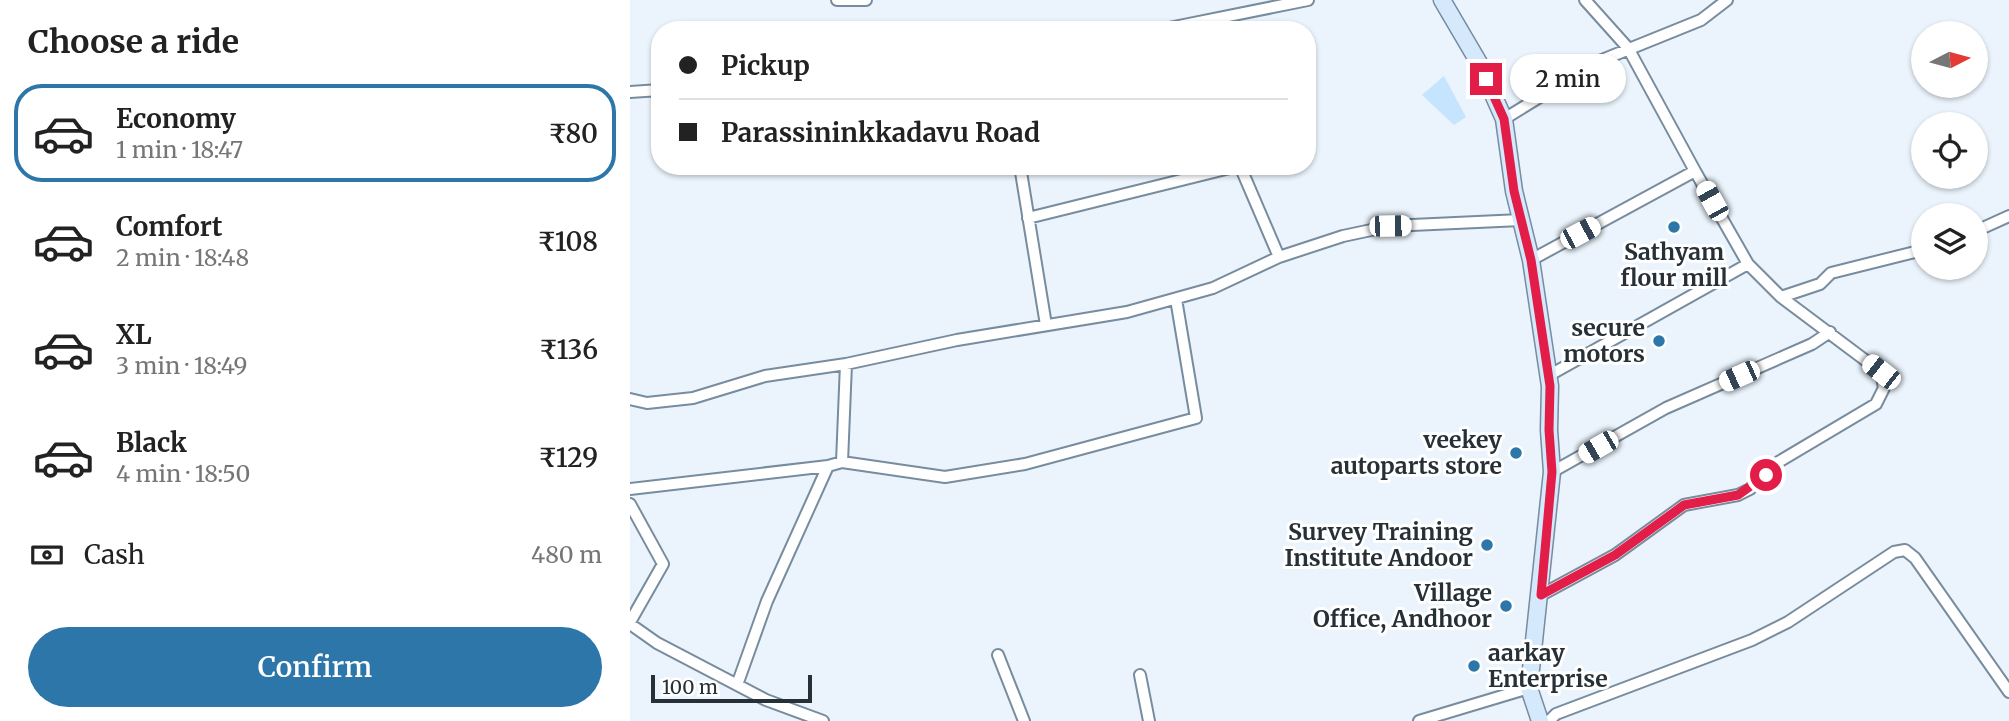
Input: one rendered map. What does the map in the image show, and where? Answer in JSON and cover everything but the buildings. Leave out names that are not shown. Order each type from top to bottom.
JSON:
[{"type":"main road","points":[[1442,0],[1479,62],[1504,119],[1508,158],[1531,260],[1548,376],[1552,472],[1530,688],[1540,721]]},
{"type":"street","points":[[837,0],[866,0]]},
{"type":"street","points":[[1212,21],[1308,0]]},
{"type":"street","points":[[1541,595],[1615,555],[1684,505],[1738,495],[1750,489],[1775,464],[1876,404],[1884,388],[1881,372],[1781,297],[1748,264],[1628,48],[1585,0]]},
{"type":"street","points":[[1504,119],[1590,66],[1701,20],[1727,0]]},
{"type":"street","points":[[630,93],[651,91]]},
{"type":"street","points":[[1531,260],[1695,171]]},
{"type":"street","points":[[1021,175],[1046,325]]},
{"type":"street","points":[[1028,218],[1202,175]]},
{"type":"street","points":[[1243,175],[1279,257]]},
{"type":"street","points":[[1988,226],[2009,216]]},
{"type":"street","points":[[630,399],[648,403],[693,398],[765,376],[846,364],[957,340],[1127,312],[1213,288],[1279,257],[1343,236],[1390,226],[1521,220]]},
{"type":"street","points":[[1781,297],[1820,284],[1831,272],[1911,253]]},
{"type":"street","points":[[1548,376],[1748,264]]},
{"type":"street","points":[[630,489],[828,466],[842,462],[945,477],[1025,464],[1196,418],[1176,299]]},
{"type":"street","points":[[1552,472],[1666,408],[1812,344],[1830,332]]},
{"type":"street","points":[[842,462],[846,364]]},
{"type":"street","points":[[737,684],[767,601],[828,466]]},
{"type":"street","points":[[630,504],[663,564],[630,623],[657,643],[766,700],[823,721]]},
{"type":"street","points":[[1549,721],[1556,714],[1582,706],[1645,678],[1752,640],[1788,622],[1894,552],[1905,550],[1915,558],[2009,692]]},
{"type":"street","points":[[998,655],[1024,721]]},
{"type":"street","points":[[1140,675],[1149,721]]},
{"type":"street","points":[[1419,721],[1530,688]]},
{"type":"shaded area","points":[[1444,76],[1466,117],[1454,125],[1422,95]]},
{"type":"place","name":"Sathyam flour mill","points":[[1674,227]]},
{"type":"place","name":"secure motors","points":[[1659,341]]},
{"type":"place","name":"veekey autoparts store","points":[[1516,453]]},
{"type":"place","name":"Survey Training Institute Andoor","points":[[1487,545]]},
{"type":"place","name":"Village Office, Andhoor","points":[[1506,606]]},
{"type":"place","name":"aarkay Enterprise","points":[[1474,666]]},
{"type":"route","points":[[1486,79],[1504,119],[1506,147],[1531,260],[1550,386],[1552,472],[1541,595],[1615,555],[1651,532],[1667,516],[1684,505],[1738,495],[1766,475]]}]
